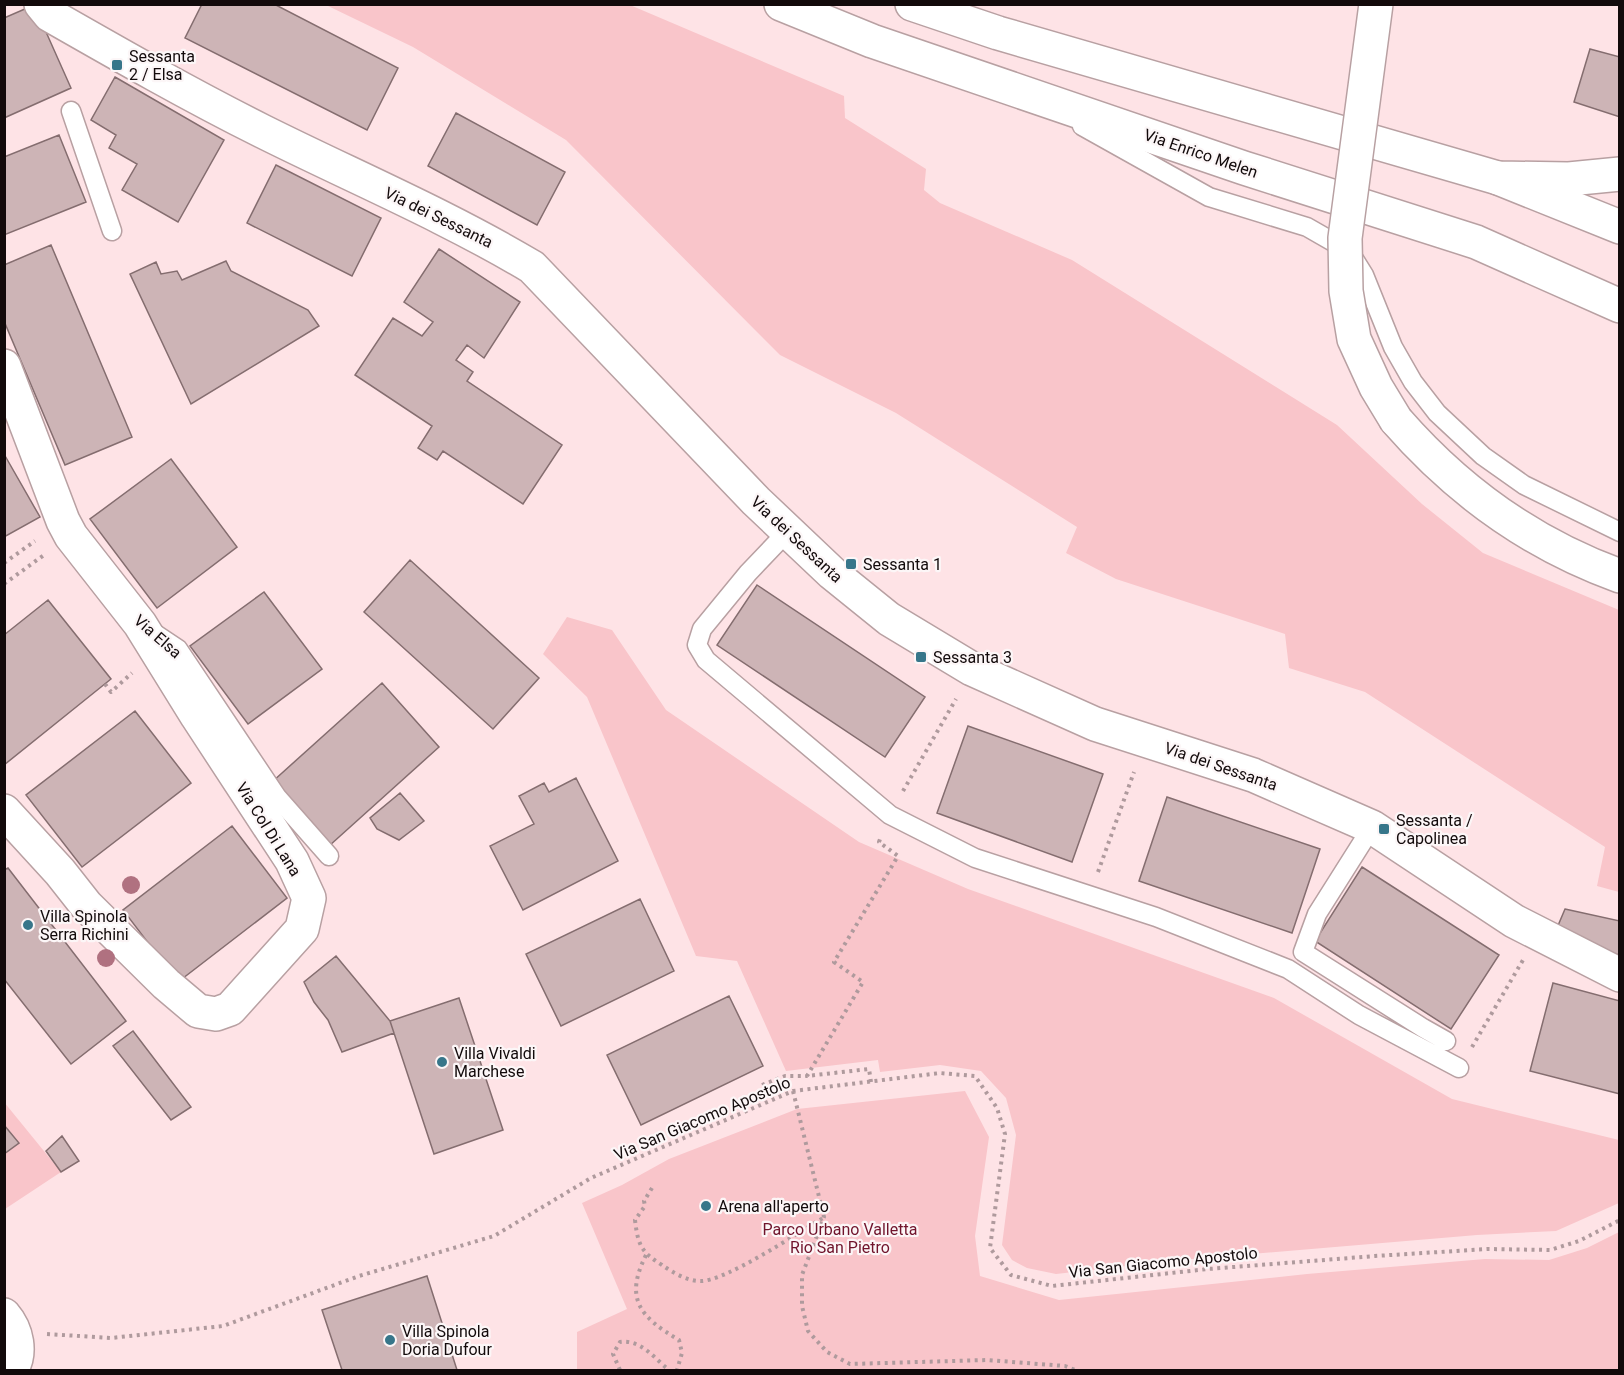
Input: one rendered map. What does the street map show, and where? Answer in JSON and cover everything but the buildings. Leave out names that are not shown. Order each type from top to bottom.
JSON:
[{"type":"main road","name":"Via dei Sessanta","points":[[41,4],[50,15],[138,66],[261,130],[492,243],[532,267],[756,501],[832,573],[890,620],[972,669],[1095,724],[1253,775],[1372,827],[1514,921],[1620,975]]},
{"type":"main road","name":"Via Enrico Melen","points":[[781,4],[872,40],[1244,168],[1476,242],[1620,306]]},
{"type":"main road","points":[[912,4],[998,33],[1498,178],[1620,227]]},
{"type":"main road","points":[[1376,4],[1345,238],[1346,291],[1354,339],[1376,387],[1396,420],[1443,470],[1491,510],[1538,540],[1598,569],[1620,576]]},
{"type":"main road","points":[[1498,178],[1569,178],[1620,174]]},
{"type":"main road","name":"Via Elsa","points":[[4,366],[63,521],[71,536],[140,624]]},
{"type":"main road","name":"Via Col Di Lana","points":[[4,811],[60,872],[86,905],[166,984],[198,1011],[216,1014],[230,1009],[302,929],[309,898],[292,861],[140,624]]},
{"type":"main road","points":[[4,1315],[16,1333],[17,1349],[11,1371]]},
{"type":"lane","points":[[1021,91],[1209,197],[1306,226],[1349,251],[1364,275],[1393,347],[1413,382],[1437,413],[1483,456],[1524,484],[1620,532]]},
{"type":"lane","points":[[71,111],[112,231]]},
{"type":"lane","points":[[788,531],[748,573],[702,629],[697,645],[706,660],[890,815],[975,858],[1156,917],[1288,969],[1359,1015],[1459,1068]]},
{"type":"lane","name":"Via Elsa","points":[[140,624],[178,649],[277,797],[329,856]]},
{"type":"lane","points":[[1372,827],[1317,914],[1303,952],[1446,1041]]},
{"type":"path","points":[[4,584],[71,536]]},
{"type":"path","points":[[807,1076],[862,982],[834,962],[898,856],[879,842],[890,815],[972,669]]},
{"type":"path","points":[[1090,896],[1145,740]]},
{"type":"path","points":[[1459,1068],[1539,934]]},
{"type":"path","points":[[762,1085],[785,1076],[807,1076],[869,1069],[871,1082]]},
{"type":"path","name":"Via San Giacomo Apostolo","points":[[44,1334],[111,1338],[223,1326],[359,1276],[494,1236],[591,1178],[793,1091],[940,1073],[975,1076],[997,1107],[1005,1134],[990,1248],[1011,1275],[1052,1286],[1208,1269],[1375,1256],[1488,1249],[1550,1250],[1579,1241],[1620,1220]]},
{"type":"path","points":[[793,1091],[824,1217],[802,1275],[802,1306],[808,1331],[827,1352],[850,1364],[987,1360],[1065,1366],[1075,1371]]},
{"type":"path","points":[[652,1188],[644,1201],[645,1206],[635,1220],[637,1239],[646,1255],[674,1273],[700,1281],[729,1273],[824,1217]]},
{"type":"path","points":[[646,1255],[638,1271],[636,1292],[641,1310],[657,1327],[679,1340],[682,1353],[676,1371]]},
{"type":"path","points":[[620,1371],[613,1354],[620,1342],[628,1340],[643,1347],[669,1371]]},
{"type":"green space","points":[[326,5],[630,5],[844,96],[845,118],[926,169],[924,190],[940,203],[1072,260],[1337,425],[1422,504],[1483,553],[1619,610],[1619,892],[1597,886],[1605,847],[1365,692],[1289,668],[1285,634],[1116,579],[1066,553],[1077,527],[896,413],[780,355],[566,140],[413,47]]},
{"type":"green space","points":[[567,617],[612,630],[666,710],[859,842],[968,889],[1274,998],[1452,1099],[1619,1140],[1619,1203],[1556,1231],[1477,1235],[1180,1260],[1056,1274],[1027,1268],[1012,1260],[1002,1245],[1016,1135],[1006,1098],[981,1071],[940,1065],[880,1072],[878,1060],[786,1071],[737,961],[696,956],[587,697],[543,654]]},
{"type":"green space","name":"Parco Urbano Valletta Rio San Pietro","points":[[965,1091],[989,1137],[975,1236],[980,1276],[1059,1300],[1307,1274],[1485,1259],[1549,1260],[1587,1248],[1619,1232],[1619,1370],[577,1370],[577,1332],[627,1309],[582,1203],[622,1185],[669,1159],[797,1109]]},
{"type":"green space","points":[[4,1102],[61,1172],[5,1209],[4,1209]]},
{"type":"place","name":"Sessanta 2 / Elsa","points":[[117,65]]},
{"type":"place","name":"Sessanta 1","points":[[851,564]]},
{"type":"place","name":"Sessanta 3","points":[[921,657]]},
{"type":"place","name":"Sessanta / Capolinea","points":[[1384,829]]},
{"type":"place","name":"Villa Spinola Serra Richini","points":[[28,925]]},
{"type":"place","name":"Villa Vivaldi Marchese","points":[[442,1062]]},
{"type":"place","name":"Arena all'aperto","points":[[706,1206]]},
{"type":"place","name":"Villa Spinola Doria Dufour","points":[[390,1340]]}]
